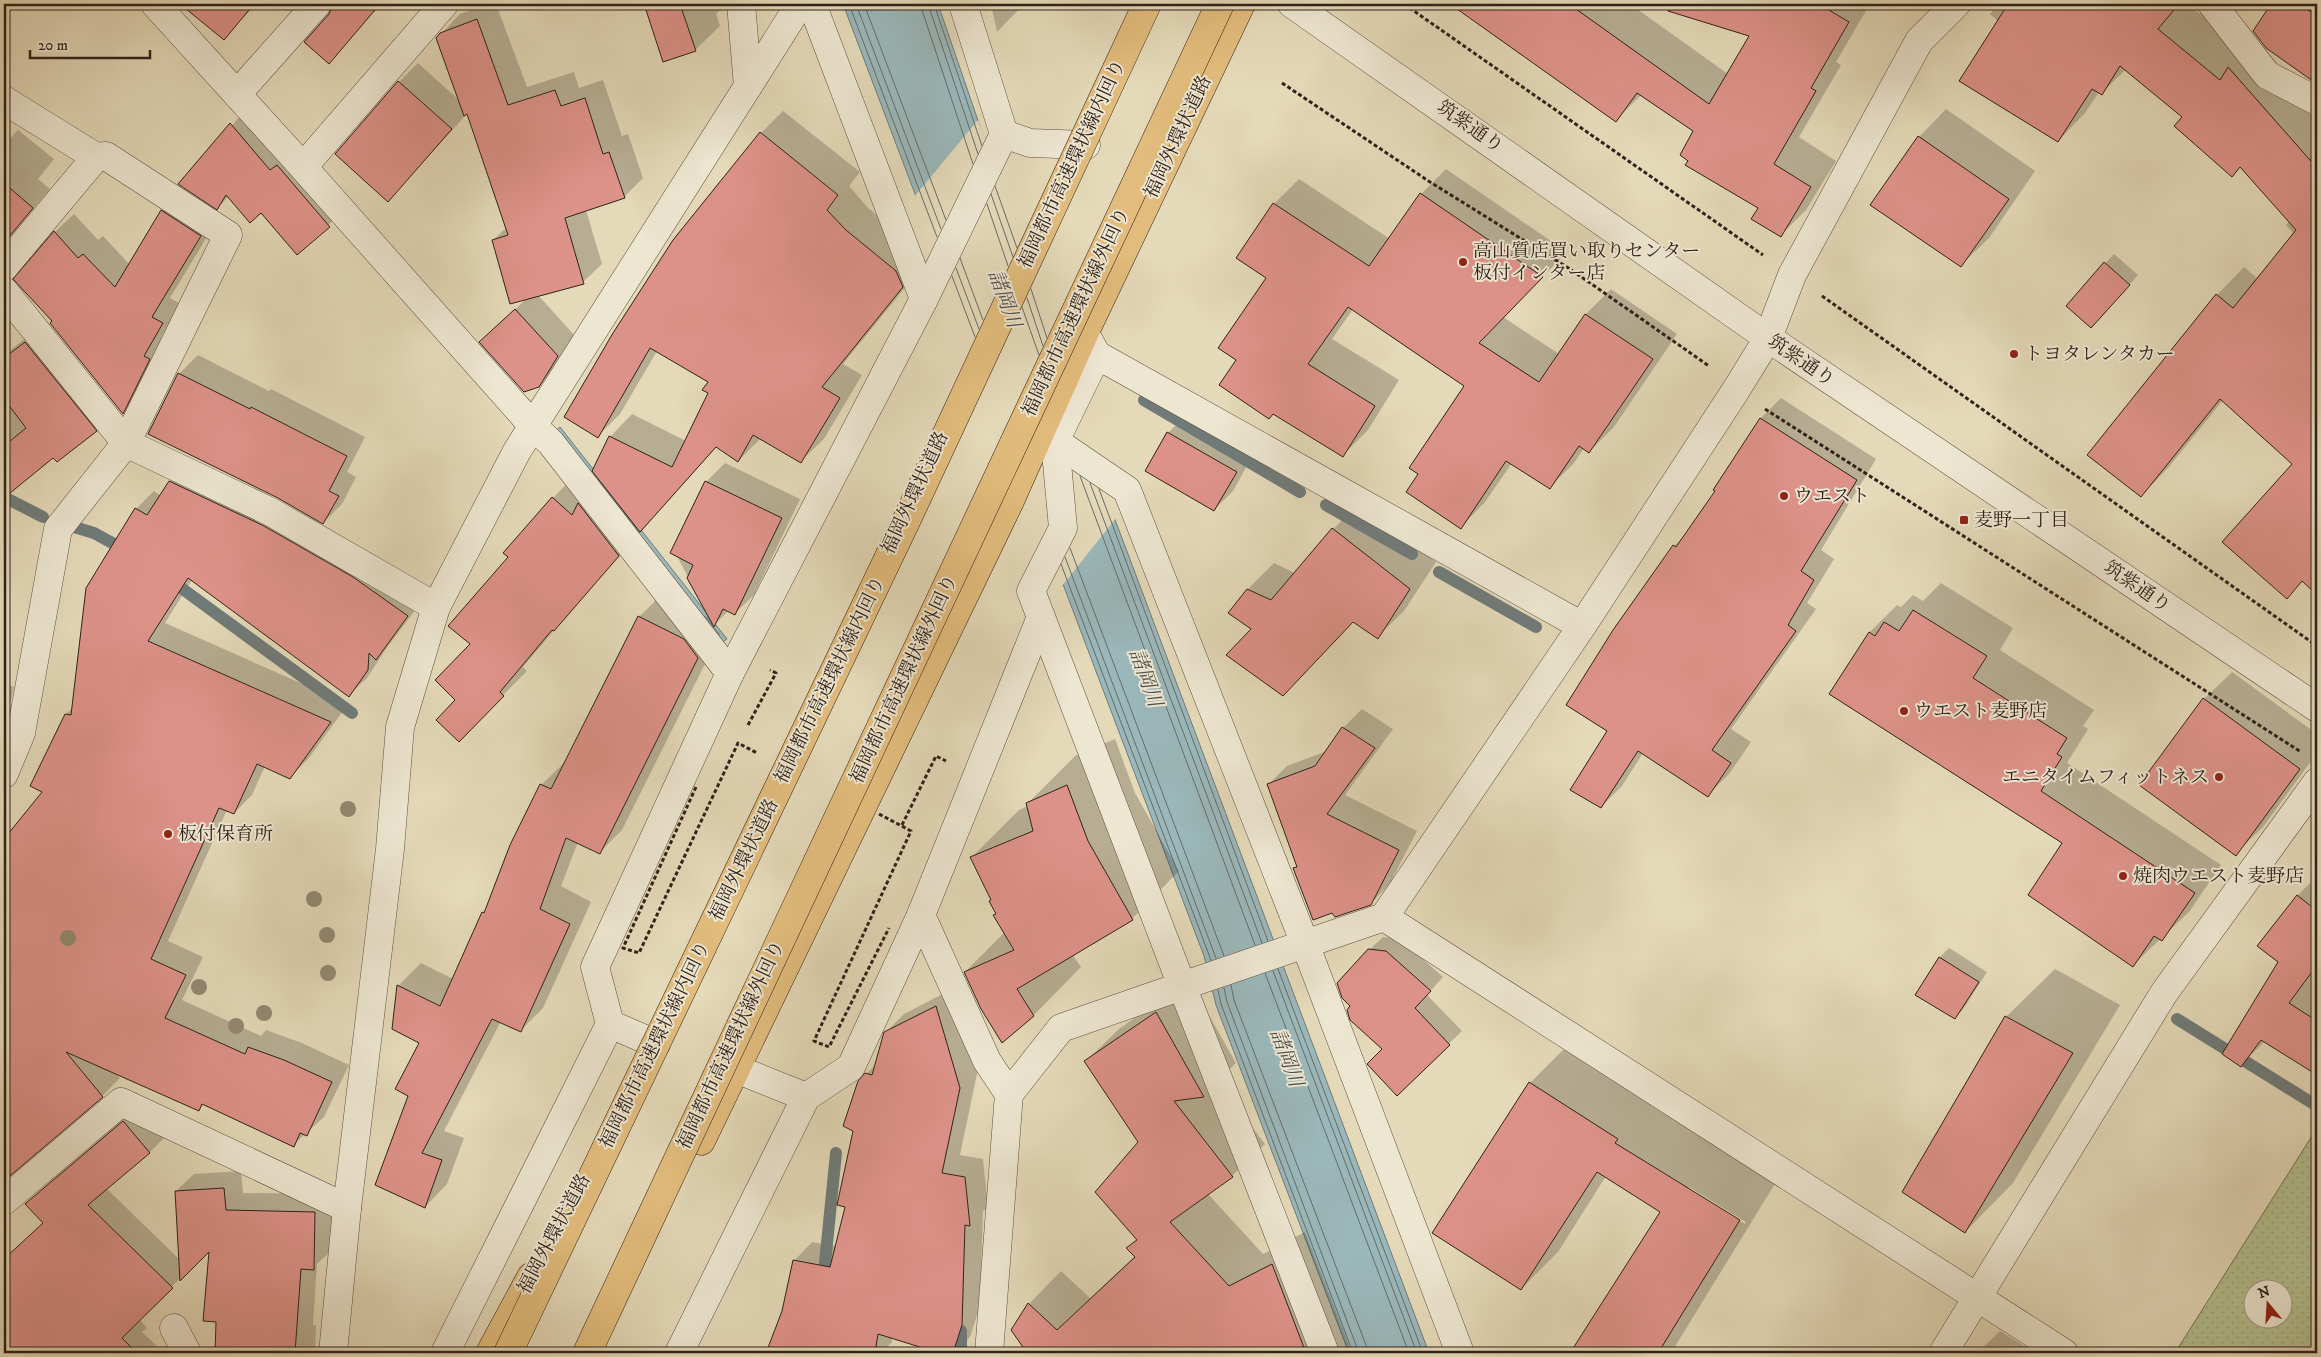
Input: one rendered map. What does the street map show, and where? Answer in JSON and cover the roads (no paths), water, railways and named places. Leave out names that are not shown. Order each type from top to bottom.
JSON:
[{"type":"highway","name":"福岡外環状道路","points":[[490,1353],[656,1044],[821,702],[937,445],[1086,145],[1142,4]]},
{"type":"highway","name":"福岡都市高速環状線内回り","points":[[508,1353],[904,526],[1147,4]]},
{"type":"highway","name":"福岡都市高速環状線外回り","points":[[587,1353],[1220,4]]},
{"type":"highway","name":"福岡外環状道路","points":[[599,1353],[1009,503],[1091,344],[1241,4]]},
{"type":"street","points":[[155,4],[534,427],[551,443],[730,673]]},
{"type":"street","points":[[237,94],[317,4]]},
{"type":"street","points":[[303,167],[444,4]]},
{"type":"street","points":[[741,4],[748,86]]},
{"type":"street","points":[[333,1353],[347,1208],[390,849],[400,727],[436,607],[517,451],[534,427],[800,4]]},
{"type":"street","points":[[812,4],[924,299]]},
{"type":"street","points":[[445,1353],[610,1024],[595,968],[730,673],[924,299],[1004,134],[963,4]]},
{"type":"street","name":"筑紫通り","points":[[1292,4],[1332,15],[1768,338],[2317,708]]},
{"type":"street","points":[[989,1353],[1009,1094],[1061,1028],[1384,918],[1582,626],[1736,390],[1768,338],[1792,275],[1919,41],[1956,4]]},
{"type":"street","points":[[2212,4],[2267,75],[2317,101]]},
{"type":"street","points":[[4,100],[96,157],[106,156],[228,235],[126,443],[58,530],[20,733],[4,774]]},
{"type":"street","points":[[1004,134],[1030,143],[1086,145]]},
{"type":"street","points":[[4,268],[96,157]]},
{"type":"street","points":[[4,291],[126,443],[271,512],[436,607]]},
{"type":"street","points":[[1325,1353],[1030,591],[1064,528],[1055,441],[1091,344],[1582,626]]},
{"type":"street","points":[[1055,441],[1127,490],[1304,944],[1460,1353]]},
{"type":"street","points":[[679,1353],[806,1097],[850,1067],[920,915],[1041,618]]},
{"type":"street","points":[[1942,1353],[1978,1298],[2164,993],[2313,769]]},
{"type":"street","points":[[920,915],[987,1061],[1009,1094]]},
{"type":"street","points":[[1384,918],[2064,1353]]},
{"type":"street","points":[[610,1024],[656,1044]]},
{"type":"street","points":[[736,1069],[806,1097]]},
{"type":"street","points":[[4,1201],[121,1102],[347,1208]]},
{"type":"street","points":[[174,1328],[187,1353]]},
{"type":"water","name":"諸岡川","points":[[843,4],[938,4],[1114,517],[1429,1353],[1349,1353],[1216,1005],[1204,956]]},
{"type":"water","points":[[560,427],[727,639],[720,644],[554,432]]},
{"type":"waterway","points":[[1144,400],[1300,492]]},
{"type":"waterway","points":[[4,497],[43,517]]},
{"type":"waterway","points":[[1326,505],[1412,554]]},
{"type":"waterway","points":[[74,527],[94,533],[127,551]]},
{"type":"waterway","points":[[1439,572],[1536,627]]},
{"type":"waterway","points":[[169,579],[352,713]]},
{"type":"waterway","points":[[2177,1019],[2317,1106]]},
{"type":"waterway","points":[[823,1283],[836,1153]]},
{"type":"waterway","points":[[944,1326],[961,1331],[961,1353]]},
{"type":"place","name":"高山質店買い取りセンター 板付インター店","points":[[1463,262]]},
{"type":"place","name":"トヨタレンタカー","points":[[2014,354]]},
{"type":"place","name":"ウエスト","points":[[1784,496]]},
{"type":"place","name":"麦野一丁目","points":[[1964,520]]},
{"type":"place","name":"ウエスト麦野店","points":[[1904,711]]},
{"type":"place","name":"エニタイムフィットネス","points":[[2219,777]]},
{"type":"place","name":"板付保育所","points":[[168,834]]},
{"type":"place","name":"焼肉ウエスト麦野店","points":[[2123,876]]}]
